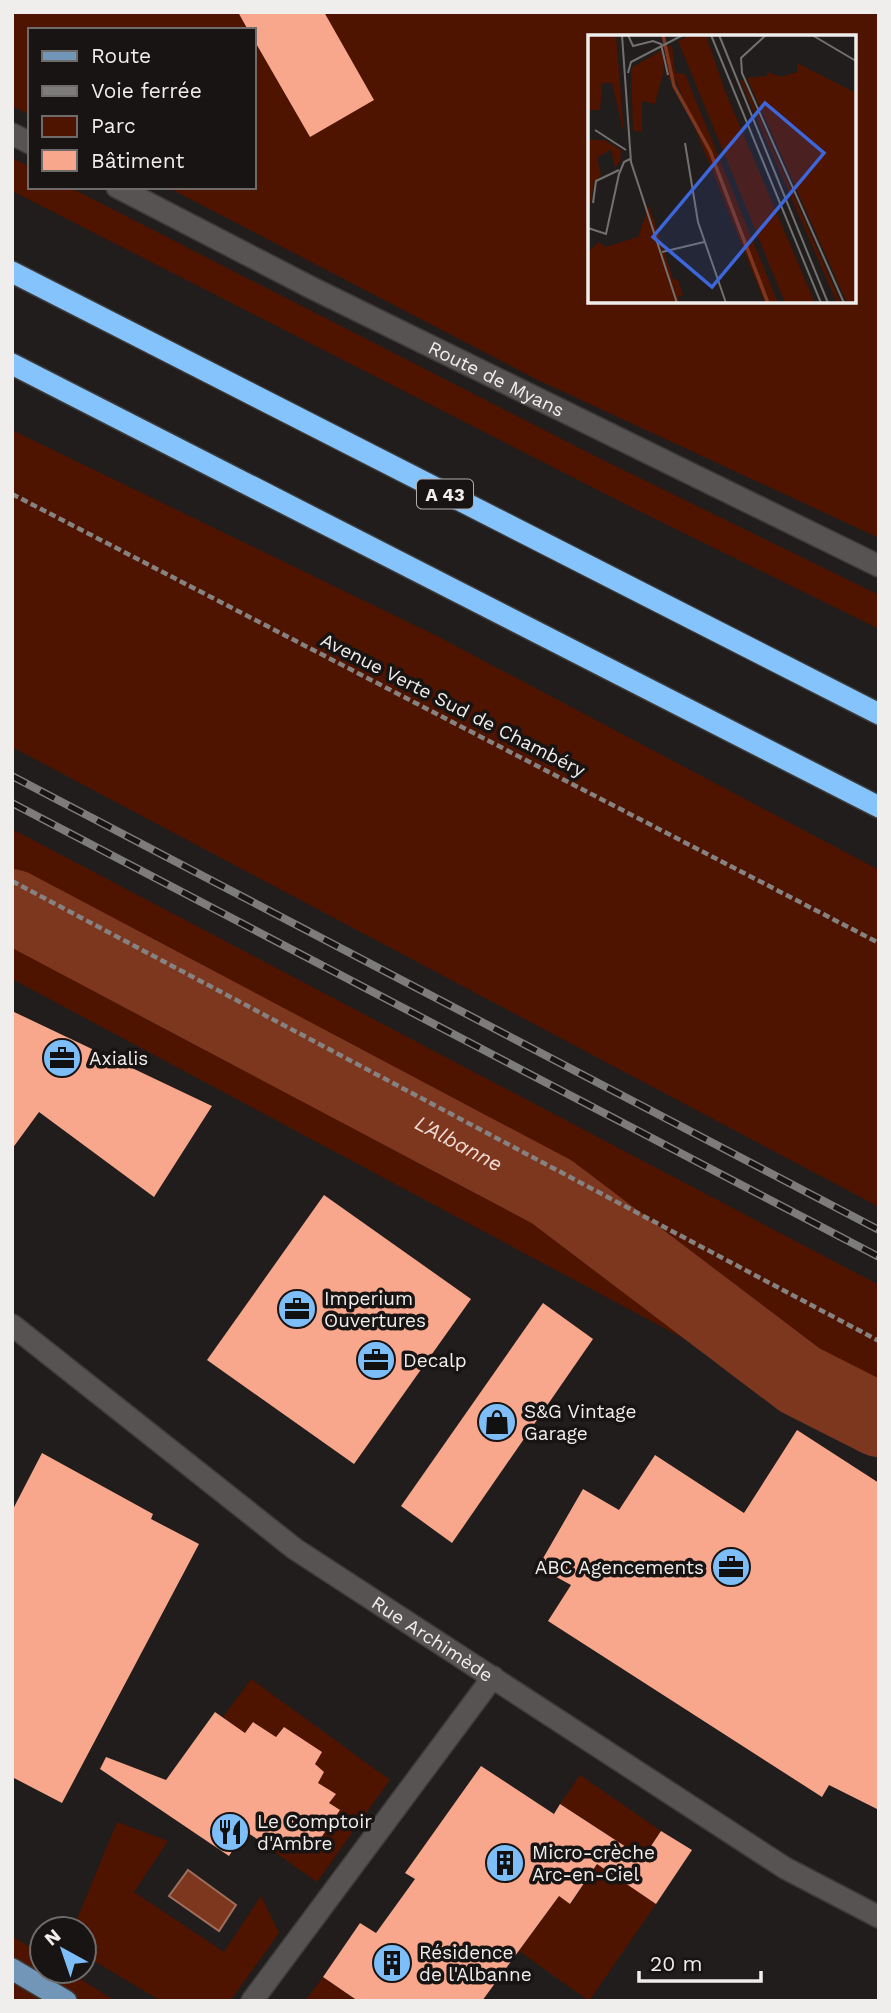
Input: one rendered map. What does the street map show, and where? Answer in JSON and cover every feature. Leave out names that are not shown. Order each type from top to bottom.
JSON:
[{"type":"highway","name":"A 43","points":[[12,272],[879,714]]},
{"type":"highway","points":[[12,364],[879,807]]},
{"type":"main road","points":[[12,1969],[66,2001]]},
{"type":"street","points":[[12,134],[28,141]]},
{"type":"street","name":"Route de Myans","points":[[121,189],[325,294],[879,566]]},
{"type":"street","name":"Rue Archimède","points":[[12,1325],[295,1549],[785,1868],[879,1917]]},
{"type":"street","points":[[252,2001],[493,1677]]},
{"type":"path","name":"Avenue Verte Sud de Chambéry","points":[[12,494],[879,943]]},
{"type":"path","points":[[12,881],[879,1341]]},
{"type":"green space","points":[[12,12],[879,12],[879,538],[538,380],[171,189],[256,189],[256,28],[28,28],[28,114],[12,106]]},
{"type":"green space","points":[[12,158],[28,166],[28,189],[73,189],[597,457],[879,595],[879,629],[633,508],[12,191]]},
{"type":"green space","points":[[12,430],[437,636],[879,870],[879,1207],[12,747]]},
{"type":"green space","points":[[12,829],[879,1285],[879,1443],[12,979]]},
{"type":"green space","points":[[251,1679],[390,1780],[317,1882],[263,1844],[270,1833],[297,1850],[304,1840],[314,1848],[340,1811],[329,1803],[335,1794],[318,1783],[315,1764],[284,1727],[276,1737],[253,1722],[245,1733],[223,1717]]},
{"type":"green space","points":[[580,1775],[661,1831],[625,1882],[656,1904],[589,2001],[519,1951],[559,1896],[571,1904],[614,1839],[560,1804]]},
{"type":"green space","points":[[117,1822],[168,1841],[134,1892],[224,1952],[261,1896],[279,1933],[230,2001],[161,2001],[98,1963],[98,1915],[79,1915]]},
{"type":"green space","points":[[12,1936],[28,1946],[28,1985],[90,1985],[115,2001],[12,2001]]},
{"type":"green space","points":[[323,1977],[358,2001],[305,2001]]},
{"type":"shaded area","points":[[188,1870],[236,1905],[219,1931],[169,1896]]},
{"type":"building","points":[[238,12],[324,12],[374,100],[310,137],[256,43],[256,28],[247,28]]},
{"type":"building","name":"Axialis","points":[[12,1011],[212,1106],[154,1197],[39,1112],[12,1149]]},
{"type":"building","points":[[324,1195],[471,1299],[354,1464],[207,1360]]},
{"type":"building","name":"S&G Vintage Garage","points":[[543,1303],[593,1339],[452,1543],[401,1506]]},
{"type":"building","name":"ABC Agencements","points":[[797,1430],[879,1483],[879,1810],[829,1785],[822,1797],[548,1621],[571,1585],[538,1567],[583,1489],[619,1510],[655,1455],[744,1513]]},
{"type":"building","points":[[42,1453],[153,1514],[151,1519],[199,1544],[62,1803],[12,1777],[12,1511]]},
{"type":"building","points":[[215,1712],[245,1733],[253,1722],[276,1737],[284,1727],[322,1752],[315,1764],[324,1772],[318,1783],[336,1794],[329,1803],[340,1810],[314,1848],[304,1840],[297,1850],[270,1833],[263,1843],[245,1831],[229,1856],[100,1769],[106,1757],[166,1780]]},
{"type":"building","points":[[481,1766],[554,1814],[560,1804],[643,1858],[661,1831],[692,1850],[656,1904],[597,1864],[570,1904],[559,1896],[482,2001],[358,2001],[323,1977],[360,1923],[376,1933],[415,1879],[405,1873]]},
{"type":"waterway","name":"L'Albanne","points":[[12,906],[552,1192],[800,1380],[879,1420]]},
{"type":"railway","points":[[12,776],[879,1230]]},
{"type":"railway","points":[[12,803],[879,1257]]},
{"type":"place","name":"Axialis","points":[[62,1058]]},
{"type":"place","name":"Imperium Ouvertures","points":[[297,1309]]},
{"type":"place","name":"Decalp","points":[[376,1360]]},
{"type":"place","name":"S&G Vintage Garage","points":[[497,1422]]},
{"type":"place","name":"ABC Agencements","points":[[731,1567]]},
{"type":"place","name":"Le Comptoir d'Ambre","points":[[230,1832]]},
{"type":"place","name":"Micro-crèche Arc-en-Ciel","points":[[505,1863]]},
{"type":"place","name":"Résidence de l'Albanne","points":[[392,1963]]}]
